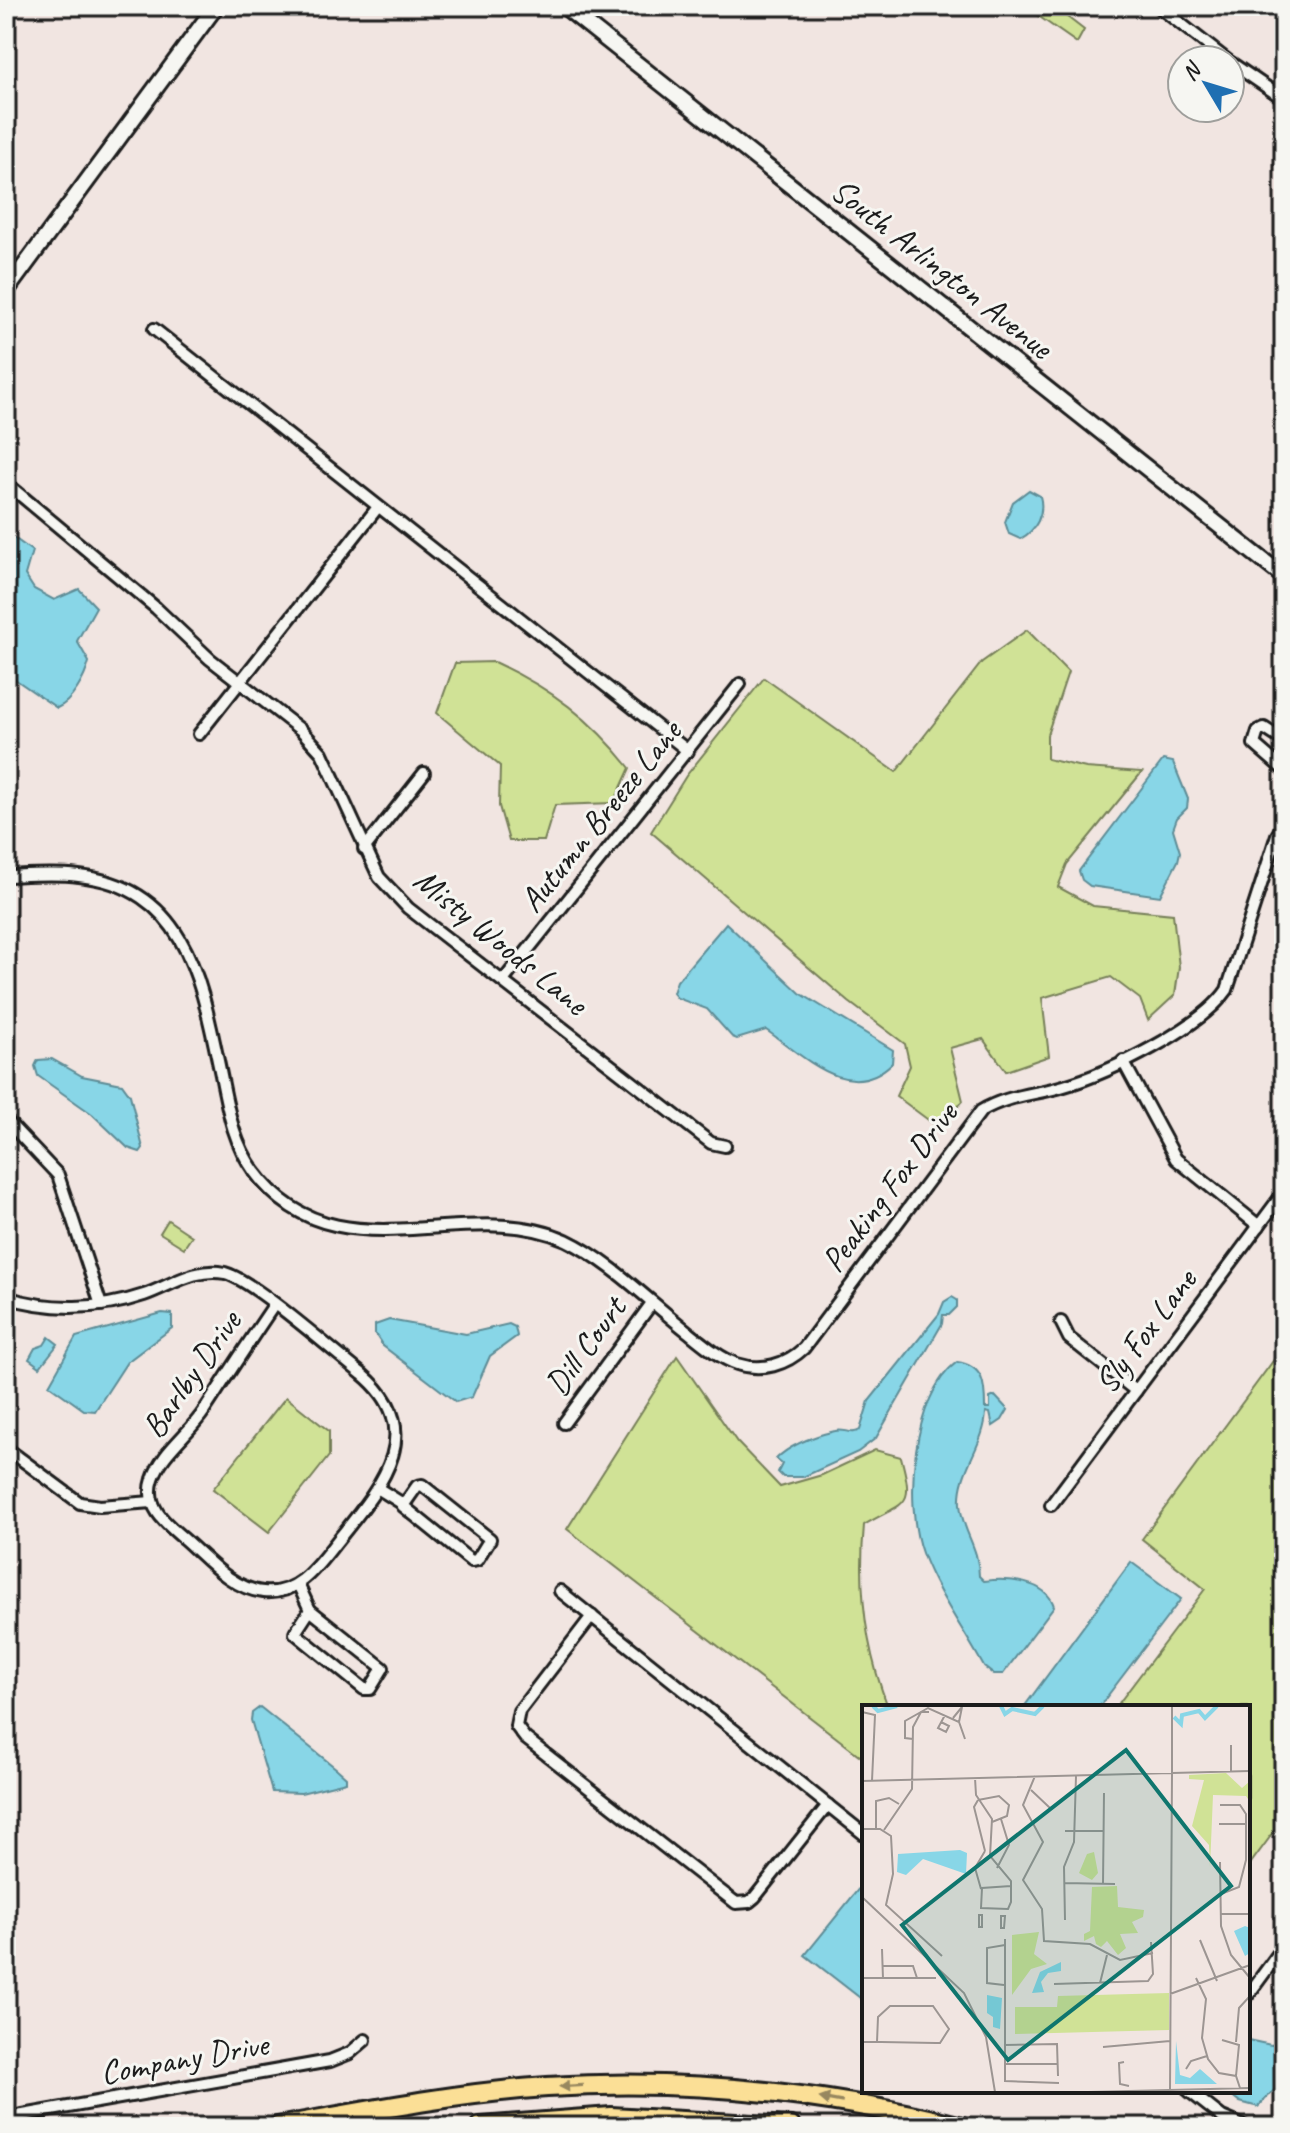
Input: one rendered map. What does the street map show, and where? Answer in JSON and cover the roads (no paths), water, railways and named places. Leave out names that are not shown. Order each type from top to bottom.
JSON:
[{"type":"highway","points":[[277,2127],[479,2094],[616,2084],[689,2085],[814,2097],[962,2127]]},
{"type":"highway","points":[[480,2127],[611,2117],[791,2127]]},
{"type":"street","points":[[6,291],[216,6]]},
{"type":"street","name":"South Arlington Avenue","points":[[564,6],[1284,577]]},
{"type":"street","points":[[1158,6],[1207,44]]},
{"type":"street","points":[[1246,73],[1284,99]]},
{"type":"street","points":[[154,329],[688,751]]},
{"type":"street","name":"Misty Woods Lane","points":[[6,483],[301,730],[322,753],[379,877],[408,908],[711,1143],[725,1146]]},
{"type":"street","points":[[199,734],[378,507]]},
{"type":"street","name":"Autumn Breeze Lane","points":[[503,981],[740,684]]},
{"type":"street","points":[[1284,741],[1264,728],[1255,737],[1255,747],[1284,770]]},
{"type":"street","points":[[364,849],[424,773]]},
{"type":"street","name":"Peaking Fox Drive","points":[[6,876],[70,875],[98,880],[135,895],[168,922],[198,972],[238,1144],[260,1179],[291,1206],[325,1223],[359,1230],[507,1227],[548,1233],[589,1254],[709,1348],[737,1364],[768,1367],[793,1358],[981,1111],[999,1100],[1087,1079],[1206,1014],[1227,990],[1277,835],[1284,824]]},
{"type":"street","points":[[1123,1061],[1176,1159],[1259,1226]]},
{"type":"street","points":[[6,1120],[58,1175],[101,1305]]},
{"type":"street","name":"Sly Fox Lane","points":[[1051,1505],[1284,1192]]},
{"type":"street","points":[[6,1297],[47,1306],[101,1305],[143,1295],[207,1272],[237,1278],[379,1391],[392,1417],[394,1451],[379,1489],[309,1576],[298,1584],[265,1592],[235,1582],[165,1523],[152,1502],[100,1506],[80,1503],[6,1448]]},
{"type":"street","name":"Dill Court","points":[[564,1423],[652,1303]]},
{"type":"street","name":"Barlby Drive","points":[[152,1502],[154,1476],[203,1412],[274,1305]]},
{"type":"street","points":[[1061,1322],[1069,1338],[1136,1391]]},
{"type":"street","points":[[379,1489],[403,1504],[472,1561],[490,1544],[489,1538],[422,1485],[417,1486],[403,1504]]},
{"type":"street","points":[[298,1584],[310,1610],[382,1667],[383,1671],[370,1689],[364,1689],[295,1633],[310,1610]]},
{"type":"street","points":[[560,1591],[862,1832]]},
{"type":"street","points":[[592,1616],[519,1711],[516,1726],[525,1738],[736,1903],[749,1902],[755,1897],[828,1805]]},
{"type":"street","points":[[1250,1992],[1284,1946]]},
{"type":"street","name":"Company Drive","points":[[6,2118],[330,2061],[350,2053],[365,2040]]},
{"type":"street","points":[[1192,2093],[1222,2117],[1246,2127]]},
{"type":"water","points":[[1029,490],[1040,496],[1040,515],[1035,527],[1020,539],[1009,534],[1005,522],[1013,502]]},
{"type":"water","points":[[6,532],[32,551],[25,575],[34,589],[54,600],[79,589],[96,607],[77,641],[89,662],[87,668],[73,695],[57,708],[6,673]]},
{"type":"water","points":[[1163,760],[1173,762],[1188,799],[1187,808],[1177,818],[1173,829],[1180,852],[1178,861],[1160,896],[1090,886],[1082,880],[1079,871]]},
{"type":"water","points":[[726,923],[800,993],[893,1050],[892,1063],[876,1075],[859,1079],[843,1078],[811,1063],[766,1030],[737,1039],[732,1037],[707,1009],[677,998],[673,993],[677,981]]},
{"type":"water","points":[[52,1059],[82,1076],[122,1084],[130,1095],[143,1148],[140,1152],[128,1148],[92,1114],[38,1076],[35,1066],[38,1060]]},
{"type":"water","points":[[952,1297],[957,1300],[957,1307],[949,1315],[943,1315],[942,1324],[876,1438],[858,1452],[803,1477],[783,1477],[778,1472],[782,1464],[776,1459],[788,1449],[827,1433],[860,1430],[869,1401],[939,1314],[944,1302]]},
{"type":"water","points":[[162,1313],[172,1314],[172,1328],[127,1362],[95,1411],[84,1410],[49,1385],[76,1337]]},
{"type":"water","points":[[389,1320],[466,1334],[509,1324],[515,1327],[517,1336],[490,1356],[472,1397],[456,1402],[383,1346],[375,1334],[375,1325]]},
{"type":"water","points":[[49,1337],[58,1344],[40,1367],[29,1359],[35,1348],[44,1345]]},
{"type":"water","points":[[957,1362],[978,1372],[985,1408],[990,1408],[990,1398],[995,1396],[1008,1410],[1002,1420],[993,1426],[990,1413],[986,1412],[981,1436],[963,1480],[961,1514],[976,1556],[979,1576],[984,1581],[1014,1581],[1034,1586],[1050,1597],[1054,1606],[1003,1674],[993,1674],[984,1667],[935,1582],[916,1532],[913,1480],[921,1424],[942,1378]]},
{"type":"water","points":[[1131,1562],[1181,1599],[1101,1705],[1025,1705]]},
{"type":"water","points":[[260,1707],[337,1769],[346,1777],[346,1782],[301,1793],[272,1792],[251,1720],[252,1713]]},
{"type":"water","points":[[862,1884],[862,1999],[805,1955]]},
{"type":"water","points":[[1250,2040],[1271,2045],[1284,2042],[1284,2080],[1258,2107],[1240,2102],[1229,2093],[1250,2093]]}]
